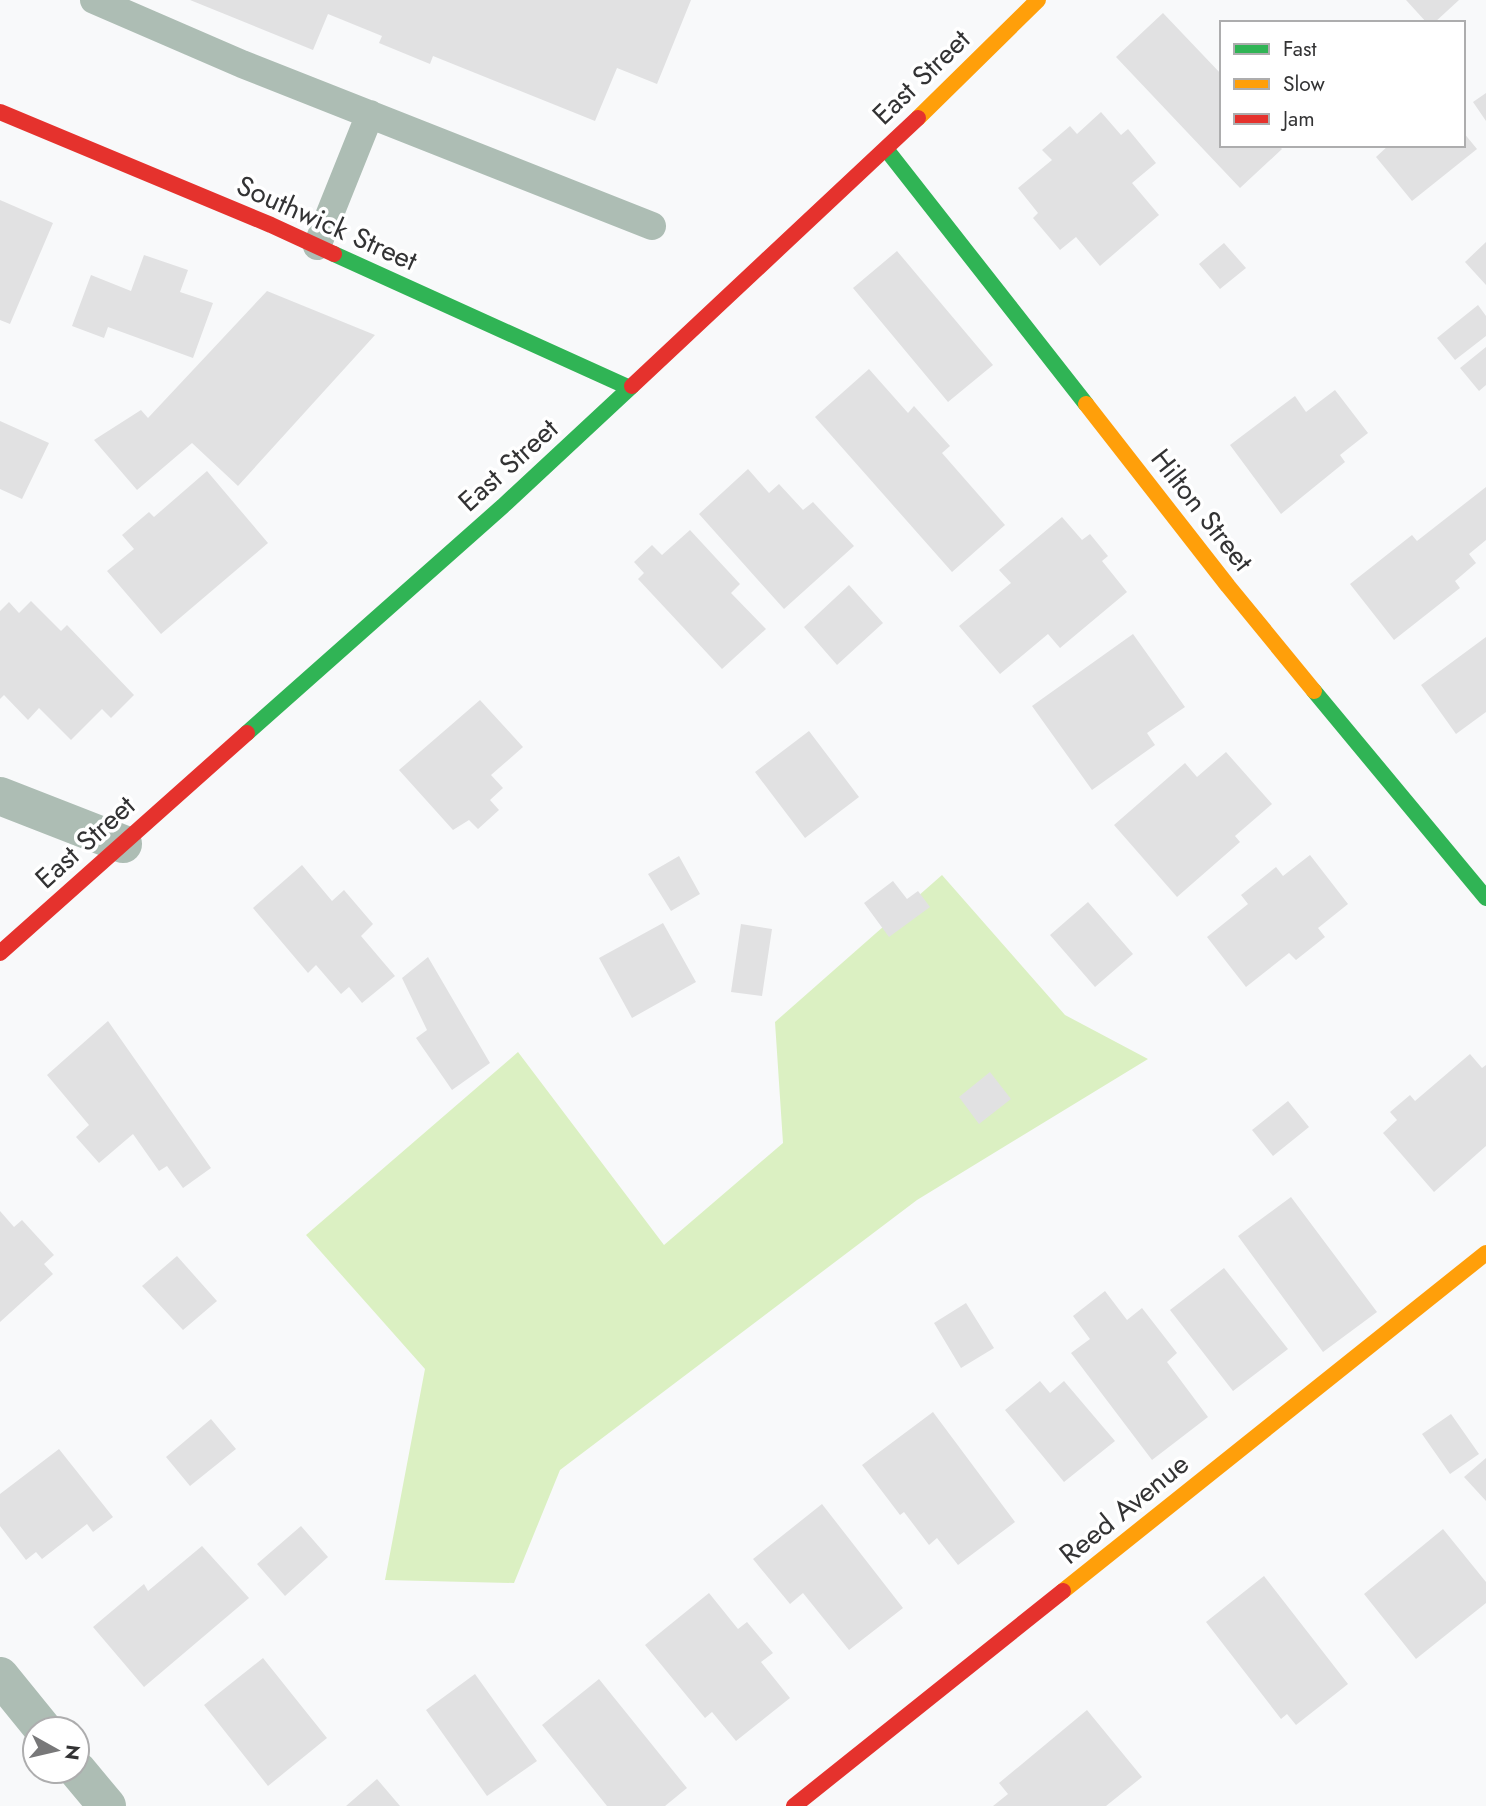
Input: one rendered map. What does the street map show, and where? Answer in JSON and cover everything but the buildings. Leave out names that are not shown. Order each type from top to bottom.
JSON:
[{"type":"street","name":"East Street","points":[[0,953],[503,506],[886,149],[1038,0]]},
{"type":"street","name":"Southwick Street","points":[[0,111],[317,246],[630,388]]},
{"type":"street","name":"Hilton Street","points":[[886,149],[1228,586],[1486,898]]},
{"type":"street","points":[[0,796],[123,844]]},
{"type":"street","name":"Reed Avenue","points":[[794,1806],[1486,1253]]},
{"type":"street","points":[[0,1676],[32,1715]]},
{"type":"street","points":[[90,1785],[107,1806]]},
{"type":"lane","points":[[94,0],[242,64],[652,226]]},
{"type":"lane","points":[[317,246],[370,114]]},
{"type":"green space","points":[[942,875],[1065,1015],[1148,1059],[917,1200],[560,1470],[514,1583],[385,1580],[425,1369],[306,1235],[518,1052],[664,1245],[783,1143],[775,1022]]},
{"type":"traffic: fast","points":[[886,149],[1086,404]]},
{"type":"traffic: fast","points":[[334,254],[630,388]]},
{"type":"traffic: fast","points":[[247,733],[503,506],[632,386]]},
{"type":"traffic: fast","points":[[1314,691],[1486,898]]},
{"type":"traffic: slow","points":[[918,118],[1038,0]]},
{"type":"traffic: slow","points":[[1086,404],[1314,691]]},
{"type":"traffic: slow","points":[[1063,1591],[1486,1253]]},
{"type":"traffic: jam","points":[[0,112],[334,254]]},
{"type":"traffic: jam","points":[[632,386],[918,118]]},
{"type":"traffic: jam","points":[[0,953],[247,733]]},
{"type":"traffic: jam","points":[[794,1806],[1063,1591]]}]
